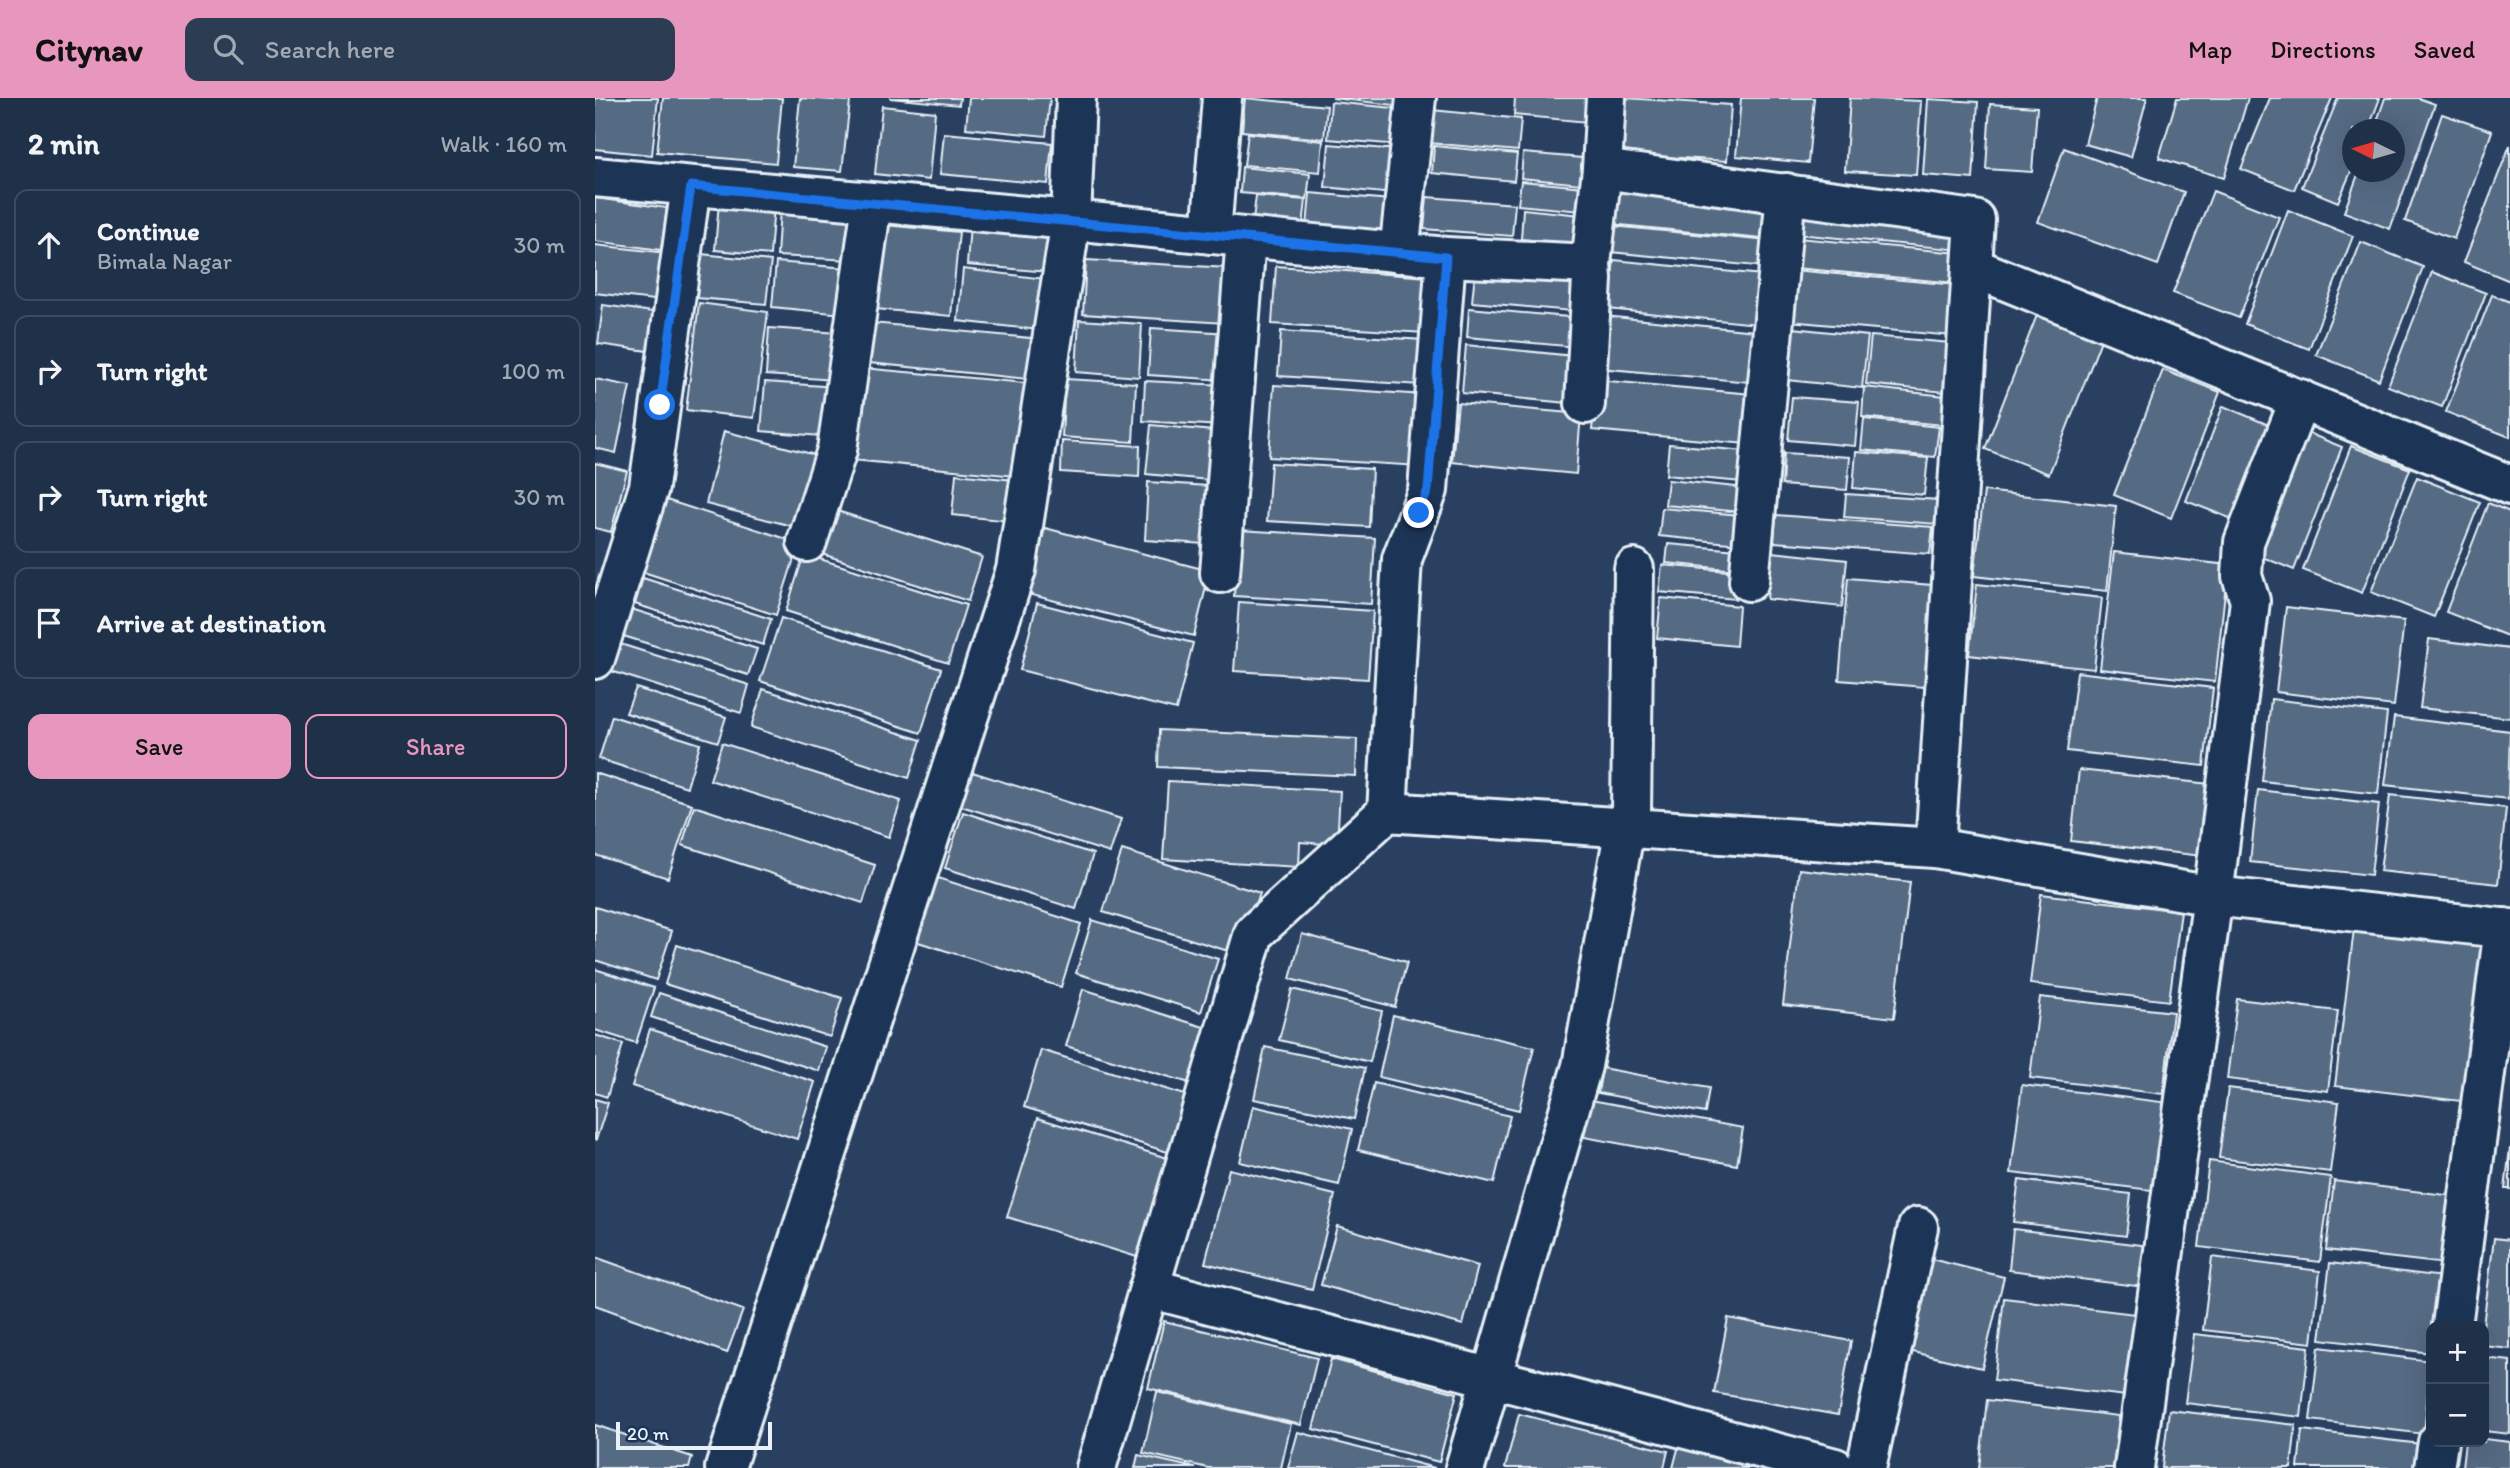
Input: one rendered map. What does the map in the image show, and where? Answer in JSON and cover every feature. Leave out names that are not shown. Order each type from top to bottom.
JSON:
[{"type":"street","points":[[725,1468],[1016,570],[1071,220],[1076,98]]},
{"type":"street","points":[[1220,573],[1228,236],[1222,98]]},
{"type":"street","points":[[1399,253],[1416,98]]},
{"type":"street","points":[[1585,404],[1591,264],[1602,169],[1606,98]]},
{"type":"street","points":[[1602,169],[1975,220],[1935,848]]},
{"type":"street","points":[[595,177],[1399,253],[1591,264]]},
{"type":"street","points":[[595,659],[649,487],[691,186]]},
{"type":"street","points":[[1749,581],[1786,193]]},
{"type":"street","points":[[807,542],[837,450],[872,202]]},
{"type":"street","points":[[1096,1468],[1254,933],[1387,812],[1402,559],[1428,490],[1446,257]]},
{"type":"street","points":[[1972,267],[2510,485]]},
{"type":"street","points":[[2134,1468],[2213,896],[2250,601],[2242,576],[2244,542],[2300,398]]},
{"type":"street","points":[[1465,1468],[1582,1066],[1625,827],[1631,814],[1634,569]]},
{"type":"street","points":[[1387,812],[1935,848],[2213,896],[2507,928],[2453,1321]]},
{"type":"street","points":[[1866,1468],[1918,1227]]},
{"type":"street","points":[[1149,1288],[1835,1468]]},
{"type":"street","points":[[2434,1468],[2437,1447]]},
{"type":"building","points":[[595,98],[658,98],[652,155],[595,149]]},
{"type":"building","points":[[663,98],[782,98],[776,163],[657,152]]},
{"type":"building","points":[[800,98],[850,101],[842,171],[793,167]]},
{"type":"building","points":[[890,98],[960,98],[959,105]]},
{"type":"building","points":[[969,98],[1050,98],[1046,136],[966,128]]},
{"type":"building","points":[[1245,98],[1327,106],[1324,139],[1242,131]]},
{"type":"building","points":[[1332,98],[1404,98],[1403,106]]},
{"type":"building","points":[[1515,98],[1600,98],[1598,123],[1514,115]]},
{"type":"building","points":[[1625,98],[1731,105],[1727,161],[1620,154]]},
{"type":"building","points":[[1741,98],[1814,98],[1808,163],[1736,156]]},
{"type":"building","points":[[1850,98],[1921,101],[1916,175],[1845,171]]},
{"type":"building","points":[[2097,98],[2147,98],[2131,157],[2085,144]]},
{"type":"building","points":[[2177,98],[2248,98],[2224,178],[2159,158]]},
{"type":"building","points":[[2270,98],[2332,98],[2294,190],[2241,169]]},
{"type":"building","points":[[2338,98],[2380,98],[2372,119],[2342,119],[2342,182],[2347,182],[2338,202],[2302,187]]},
{"type":"building","points":[[2385,98],[2418,98],[2435,104],[2390,229],[2344,212],[2355,182],[2405,182],[2405,119],[2378,119]]},
{"type":"building","points":[[1928,99],[1978,102],[1973,179],[1923,175]]},
{"type":"building","points":[[1331,102],[1404,109],[1400,145],[1328,139]]},
{"type":"building","points":[[1990,104],[2037,107],[2032,172],[1986,169]]},
{"type":"building","points":[[882,106],[935,112],[929,180],[875,174]]},
{"type":"building","points":[[1432,110],[1521,119],[1518,151],[1429,143]]},
{"type":"building","points":[[2442,114],[2492,131],[2454,239],[2405,221]]},
{"type":"building","points":[[944,133],[1052,143],[1048,184],[940,174]]},
{"type":"building","points":[[1248,133],[1323,141],[1320,172],[1244,165]]},
{"type":"building","points":[[1329,144],[1397,150],[1393,194],[1325,187]]},
{"type":"building","points":[[2510,145],[2510,281],[2464,262]]},
{"type":"building","points":[[1434,146],[1517,154],[1514,181],[1432,173]]},
{"type":"building","points":[[2064,148],[2184,192],[2158,265],[2038,222]]},
{"type":"building","points":[[1523,153],[1594,159],[1592,185],[1521,178]]},
{"type":"building","points":[[1242,167],[1310,174],[1307,199],[1240,193]]},
{"type":"building","points":[[1521,181],[1594,188],[1592,212],[1518,205]]},
{"type":"building","points":[[1604,182],[1777,197],[1772,240],[1600,223]]},
{"type":"building","points":[[2213,191],[2279,217],[2239,318],[2173,293]]},
{"type":"building","points":[[1310,193],[1391,200],[1388,235],[1307,227]]},
{"type":"building","points":[[1256,196],[1306,200],[1303,226],[1253,220]]},
{"type":"building","points":[[1427,197],[1515,204],[1512,236],[1424,229]]},
{"type":"building","points":[[595,198],[667,208],[661,250],[595,241]]},
{"type":"building","points":[[719,201],[774,205],[770,255],[715,250]]},
{"type":"building","points":[[780,208],[854,212],[851,260],[777,256]]},
{"type":"building","points":[[1523,209],[1591,216],[1587,245],[1521,239]]},
{"type":"building","points":[[1801,209],[1964,224],[1961,250],[1798,234]]},
{"type":"building","points":[[2288,210],[2353,236],[2309,349],[2245,324]]},
{"type":"building","points":[[970,224],[1052,231],[1048,272],[967,265]]},
{"type":"building","points":[[884,225],[959,232],[951,316],[876,309]]},
{"type":"building","points":[[1612,226],[1769,241],[1767,267],[1610,252]]},
{"type":"building","points":[[1798,238],[1959,253],[1956,283],[1795,268]]},
{"type":"building","points":[[2361,242],[2423,267],[2379,380],[2316,355]]},
{"type":"building","points":[[595,245],[667,253],[662,301],[595,293]]},
{"type":"building","points":[[701,254],[771,261],[766,304],[697,298]]},
{"type":"building","points":[[1086,260],[1229,268],[1225,323],[1083,314]]},
{"type":"building","points":[[1614,260],[1772,276],[1767,325],[1608,309]]},
{"type":"building","points":[[776,262],[847,268],[843,314],[772,307]]},
{"type":"building","points":[[1276,266],[1429,277],[1426,333],[1272,324]]},
{"type":"building","points":[[963,269],[1046,279],[1039,330],[958,321]]},
{"type":"building","points":[[1793,270],[1957,285],[1953,336],[1789,321]]},
{"type":"building","points":[[1475,272],[1587,282],[1583,312],[1472,302]]},
{"type":"building","points":[[2432,272],[2486,293],[2442,407],[2388,386]]},
{"type":"building","points":[[2492,295],[2510,302],[2510,437],[2446,412]]},
{"type":"building","points":[[699,303],[768,312],[754,418],[686,410]]},
{"type":"building","points":[[603,305],[653,312],[648,351],[598,344]]},
{"type":"building","points":[[1469,308],[1579,318],[1577,347],[1467,337]]},
{"type":"building","points":[[2037,315],[2101,340],[2049,474],[1985,449]]},
{"type":"building","points":[[1604,316],[1765,332],[1760,383],[1599,368]]},
{"type":"building","points":[[1079,320],[1142,324],[1139,377],[1076,372]]},
{"type":"building","points":[[872,323],[1041,339],[1038,380],[869,363]]},
{"type":"building","points":[[1783,327],[1868,336],[1862,388],[1778,379]]},
{"type":"building","points":[[769,328],[839,333],[835,380],[766,375]]},
{"type":"building","points":[[1151,328],[1229,333],[1225,380],[1148,375]]},
{"type":"building","points":[[1281,331],[1424,340],[1421,385],[1278,376]]},
{"type":"building","points":[[1871,336],[1951,343],[1945,392],[1866,384]]},
{"type":"building","points":[[1466,345],[1583,357],[1578,404],[1462,393]]},
{"type":"building","points":[[862,368],[1036,384],[1027,477],[853,460]]},
{"type":"building","points":[[2163,370],[2220,392],[2171,518],[2114,495]]},
{"type":"building","points":[[595,379],[630,386],[616,453],[595,448]]},
{"type":"building","points":[[1065,379],[1136,383],[1133,442],[1062,437]]},
{"type":"building","points":[[1597,380],[1763,395],[1758,445],[1592,430]]},
{"type":"building","points":[[1145,381],[1224,385],[1221,426],[1143,421]]},
{"type":"building","points":[[765,382],[837,387],[833,437],[761,431]]},
{"type":"building","points":[[1274,385],[1425,395],[1421,466],[1269,457]]},
{"type":"building","points":[[1864,387],[1945,396],[1943,425],[1862,417]]},
{"type":"building","points":[[1792,397],[1859,402],[1855,446],[1788,440]]},
{"type":"building","points":[[1458,403],[1581,414],[1576,474],[1452,462]]},
{"type":"building","points":[[2223,406],[2286,432],[2250,526],[2186,501]]},
{"type":"building","points":[[1864,419],[1939,427],[1935,457],[1861,450]]},
{"type":"building","points":[[1151,425],[1224,432],[1219,481],[1146,474]]},
{"type":"building","points":[[2298,429],[2342,447],[2294,570],[2250,552]]},
{"type":"building","points":[[724,431],[823,457],[804,529],[706,504]]},
{"type":"building","points":[[1062,441],[1140,446],[1139,477],[1061,472]]},
{"type":"building","points":[[1669,444],[1756,452],[1753,483],[1666,475]]},
{"type":"building","points":[[2351,446],[2410,469],[2362,593],[2303,570]]},
{"type":"building","points":[[1856,452],[1928,458],[1924,495],[1853,488]]},
{"type":"building","points":[[1784,453],[1850,457],[1847,490],[1782,485]]},
{"type":"building","points":[[595,463],[627,471],[611,532],[595,528]]},
{"type":"building","points":[[1271,463],[1372,469],[1369,527],[1267,521]]},
{"type":"building","points":[[956,474],[1024,481],[1020,522],[952,515]]},
{"type":"building","points":[[2417,477],[2480,502],[2434,617],[2371,592]]},
{"type":"building","points":[[1668,480],[1755,489],[1752,513],[1665,505]]},
{"type":"building","points":[[1148,482],[1208,486],[1205,544],[1145,540]]},
{"type":"building","points":[[1984,491],[2116,506],[2107,591],[1974,576]]},
{"type":"building","points":[[1846,494],[1939,500],[1937,524],[1844,517]]},
{"type":"building","points":[[651,495],[799,543],[776,615],[628,567]]},
{"type":"building","points":[[2488,503],[2510,512],[2510,637],[2446,612]]},
{"type":"building","points":[[1662,508],[1752,516],[1749,545],[1659,536]]},
{"type":"building","points":[[834,510],[982,557],[968,601],[819,553]]},
{"type":"building","points":[[1776,515],[1933,527],[1930,554],[1774,542]]},
{"type":"building","points":[[1045,528],[1210,571],[1194,636],[1028,594]]},
{"type":"building","points":[[1239,530],[1375,538],[1371,604],[1234,596]]},
{"type":"building","points":[[1668,544],[1749,551],[1747,571],[1666,563]]},
{"type":"building","points":[[1772,552],[1847,560],[1842,607],[1767,599]]},
{"type":"building","points":[[2114,552],[2228,565],[2215,682],[2100,669]]},
{"type":"building","points":[[804,554],[966,605],[948,663],[786,611]]},
{"type":"building","points":[[1662,565],[1739,572],[1736,599],[1659,592]]},
{"type":"building","points":[[643,578],[771,619],[763,645],[635,604]]},
{"type":"building","points":[[1848,578],[1932,585],[1924,687],[1839,680]]},
{"type":"building","points":[[1977,584],[2102,598],[2094,669],[1969,655]]},
{"type":"building","points":[[1661,598],[1739,606],[1736,646],[1657,638]]},
{"type":"building","points":[[1239,602],[1373,611],[1368,679],[1234,671]]},
{"type":"building","points":[[1037,603],[1193,643],[1176,710],[1020,670]]},
{"type":"building","points":[[622,606],[757,649],[748,675],[614,633]]},
{"type":"building","points":[[2286,607],[2404,621],[2394,706],[2276,692]]},
{"type":"building","points":[[781,618],[941,669],[921,733],[760,681]]},
{"type":"building","points":[[2429,639],[2510,649],[2510,718],[2420,708]]},
{"type":"building","points":[[614,642],[749,685],[741,713],[605,669]]},
{"type":"building","points":[[2077,672],[2213,688],[2204,766],[2067,751]]},
{"type":"building","points":[[636,688],[726,717],[718,742],[626,713]]},
{"type":"building","points":[[763,689],[921,740],[909,778],[751,727]]},
{"type":"building","points":[[2271,699],[2387,713],[2378,794],[2262,781]]},
{"type":"building","points":[[612,716],[700,744],[687,787],[599,759]]},
{"type":"building","points":[[2394,717],[2510,731],[2508,799],[2385,785]]},
{"type":"building","points":[[1159,730],[1357,739],[1356,776],[1158,767]]},
{"type":"building","points":[[722,743],[901,801],[889,837],[710,780]]},
{"type":"building","points":[[966,770],[1121,819],[1110,853],[955,804]]},
{"type":"building","points":[[2079,770],[2219,785],[2211,857],[2071,841]]},
{"type":"building","points":[[595,773],[692,804],[668,878],[595,855]]},
{"type":"building","points":[[1168,781],[1340,791],[1337,845],[1300,842],[1299,867],[1163,859]]},
{"type":"building","points":[[2258,790],[2379,804],[2371,875],[2250,862]]},
{"type":"building","points":[[2390,795],[2506,808],[2498,884],[2380,871]]},
{"type":"building","points":[[694,806],[875,865],[863,903],[682,845]]},
{"type":"building","points":[[963,812],[1093,854],[1076,909],[945,868]]},
{"type":"building","points":[[1122,850],[1260,893],[1241,955],[1103,912]]},
{"type":"building","points":[[1799,869],[1910,882],[1894,1018],[1783,1005]]},
{"type":"building","points":[[932,876],[1081,924],[1061,987],[912,940]]},
{"type":"building","points":[[2041,894],[2181,911],[2169,1001],[2030,984]]},
{"type":"building","points":[[595,907],[672,931],[656,980],[595,960]]},
{"type":"building","points":[[1092,920],[1218,959],[1201,1012],[1076,973]]},
{"type":"building","points":[[2354,929],[2488,945],[2469,1102],[2335,1086]]},
{"type":"building","points":[[1302,934],[1407,962],[1395,1007],[1290,979]]},
{"type":"building","points":[[677,945],[842,998],[830,1037],[665,984]]},
{"type":"building","points":[[595,969],[654,988],[636,1043],[595,1030]]},
{"type":"building","points":[[1083,989],[1210,1029],[1193,1084],[1066,1046]]},
{"type":"building","points":[[1292,989],[1382,1011],[1370,1062],[1279,1040]]},
{"type":"building","points":[[659,993],[826,1047],[819,1071],[651,1017]]},
{"type":"building","points":[[2040,997],[2173,1012],[2163,1094],[2030,1078]]},
{"type":"building","points":[[2237,999],[2338,1011],[2328,1091],[2227,1079]]},
{"type":"building","points":[[1393,1015],[1534,1047],[1519,1110],[1379,1077]]},
{"type":"building","points":[[650,1029],[815,1082],[797,1139],[632,1086]]},
{"type":"building","points":[[595,1035],[623,1044],[607,1097],[595,1093]]},
{"type":"building","points":[[1265,1047],[1365,1068],[1354,1119],[1254,1099]]},
{"type":"building","points":[[1041,1050],[1191,1097],[1174,1154],[1024,1107]]},
{"type":"building","points":[[1602,1068],[1709,1088],[1705,1113],[1598,1093]]},
{"type":"building","points":[[1374,1083],[1510,1116],[1494,1183],[1358,1150]]},
{"type":"building","points":[[2022,1085],[2170,1103],[2159,1191],[2011,1173]]},
{"type":"building","points":[[2228,1088],[2339,1102],[2330,1172],[2219,1158]]},
{"type":"building","points":[[595,1099],[608,1103],[596,1140],[595,1140]]},
{"type":"building","points":[[1591,1100],[1743,1128],[1737,1165],[1584,1137]]},
{"type":"building","points":[[1253,1106],[1352,1129],[1339,1185],[1240,1162]]},
{"type":"building","points":[[1038,1118],[1167,1158],[1137,1257],[1007,1217]]},
{"type":"building","points":[[2510,1148],[2510,1189],[2505,1189]]},
{"type":"building","points":[[2209,1161],[2331,1177],[2320,1262],[2199,1247]]},
{"type":"building","points":[[1229,1169],[1335,1195],[1312,1289],[1205,1263]]},
{"type":"building","points":[[2019,1180],[2131,1194],[2126,1236],[2013,1222]]},
{"type":"building","points":[[2334,1181],[2454,1196],[2446,1264],[2326,1250]]},
{"type":"building","points":[[1337,1226],[1478,1266],[1463,1325],[1321,1285]]},
{"type":"building","points":[[2013,1229],[2150,1246],[2144,1287],[2009,1270]]},
{"type":"building","points":[[2494,1238],[2510,1240],[2510,1349],[2489,1347],[2489,1321],[2484,1321]]},
{"type":"building","points":[[595,1257],[743,1310],[727,1353],[595,1305]]},
{"type":"building","points":[[2212,1257],[2320,1271],[2312,1343],[2203,1330]]},
{"type":"building","points":[[1931,1259],[2004,1277],[1982,1368],[1909,1351]]},
{"type":"building","points":[[2330,1263],[2444,1277],[2439,1321],[2426,1321],[2426,1352],[2320,1339]]},
{"type":"building","points":[[2004,1298],[2144,1315],[2134,1397],[1994,1380]]},
{"type":"building","points":[[1728,1318],[1851,1341],[1838,1415],[1714,1393]]},
{"type":"building","points":[[1164,1321],[1317,1358],[1301,1425],[1148,1388]]},
{"type":"building","points":[[2194,1334],[2309,1347],[2301,1417],[2185,1403]]},
{"type":"building","points":[[2319,1347],[2426,1360],[2424,1434],[2310,1420]]},
{"type":"building","points":[[1331,1359],[1457,1393],[1439,1462],[1313,1429]]},
{"type":"building","points":[[2489,1359],[2510,1361],[2510,1434],[2489,1432]]},
{"type":"building","points":[[1157,1392],[1291,1424],[1281,1468],[1208,1468],[1143,1453]]},
{"type":"building","points":[[1987,1400],[2119,1416],[2113,1468],[1979,1468]]},
{"type":"building","points":[[2169,1410],[2296,1425],[2291,1468],[2162,1468]]},
{"type":"building","points":[[1519,1414],[1668,1451],[1664,1468],[1505,1468]]},
{"type":"building","points":[[595,1425],[692,1457],[689,1468],[595,1468]]},
{"type":"building","points":[[2302,1430],[2421,1444],[2419,1468],[2298,1468]]},
{"type":"building","points":[[1298,1432],[1435,1468],[1288,1468]]},
{"type":"building","points":[[2489,1440],[2510,1442],[2510,1468],[2462,1468],[2464,1447],[2489,1447]]},
{"type":"building","points":[[1679,1445],[1769,1468],[1673,1468]]},
{"type":"building","points":[[1138,1455],[1195,1468],[1135,1468]]},
{"type":"route","points":[[660,405],[691,186],[1446,257],[1428,490],[1419,513]]}]
